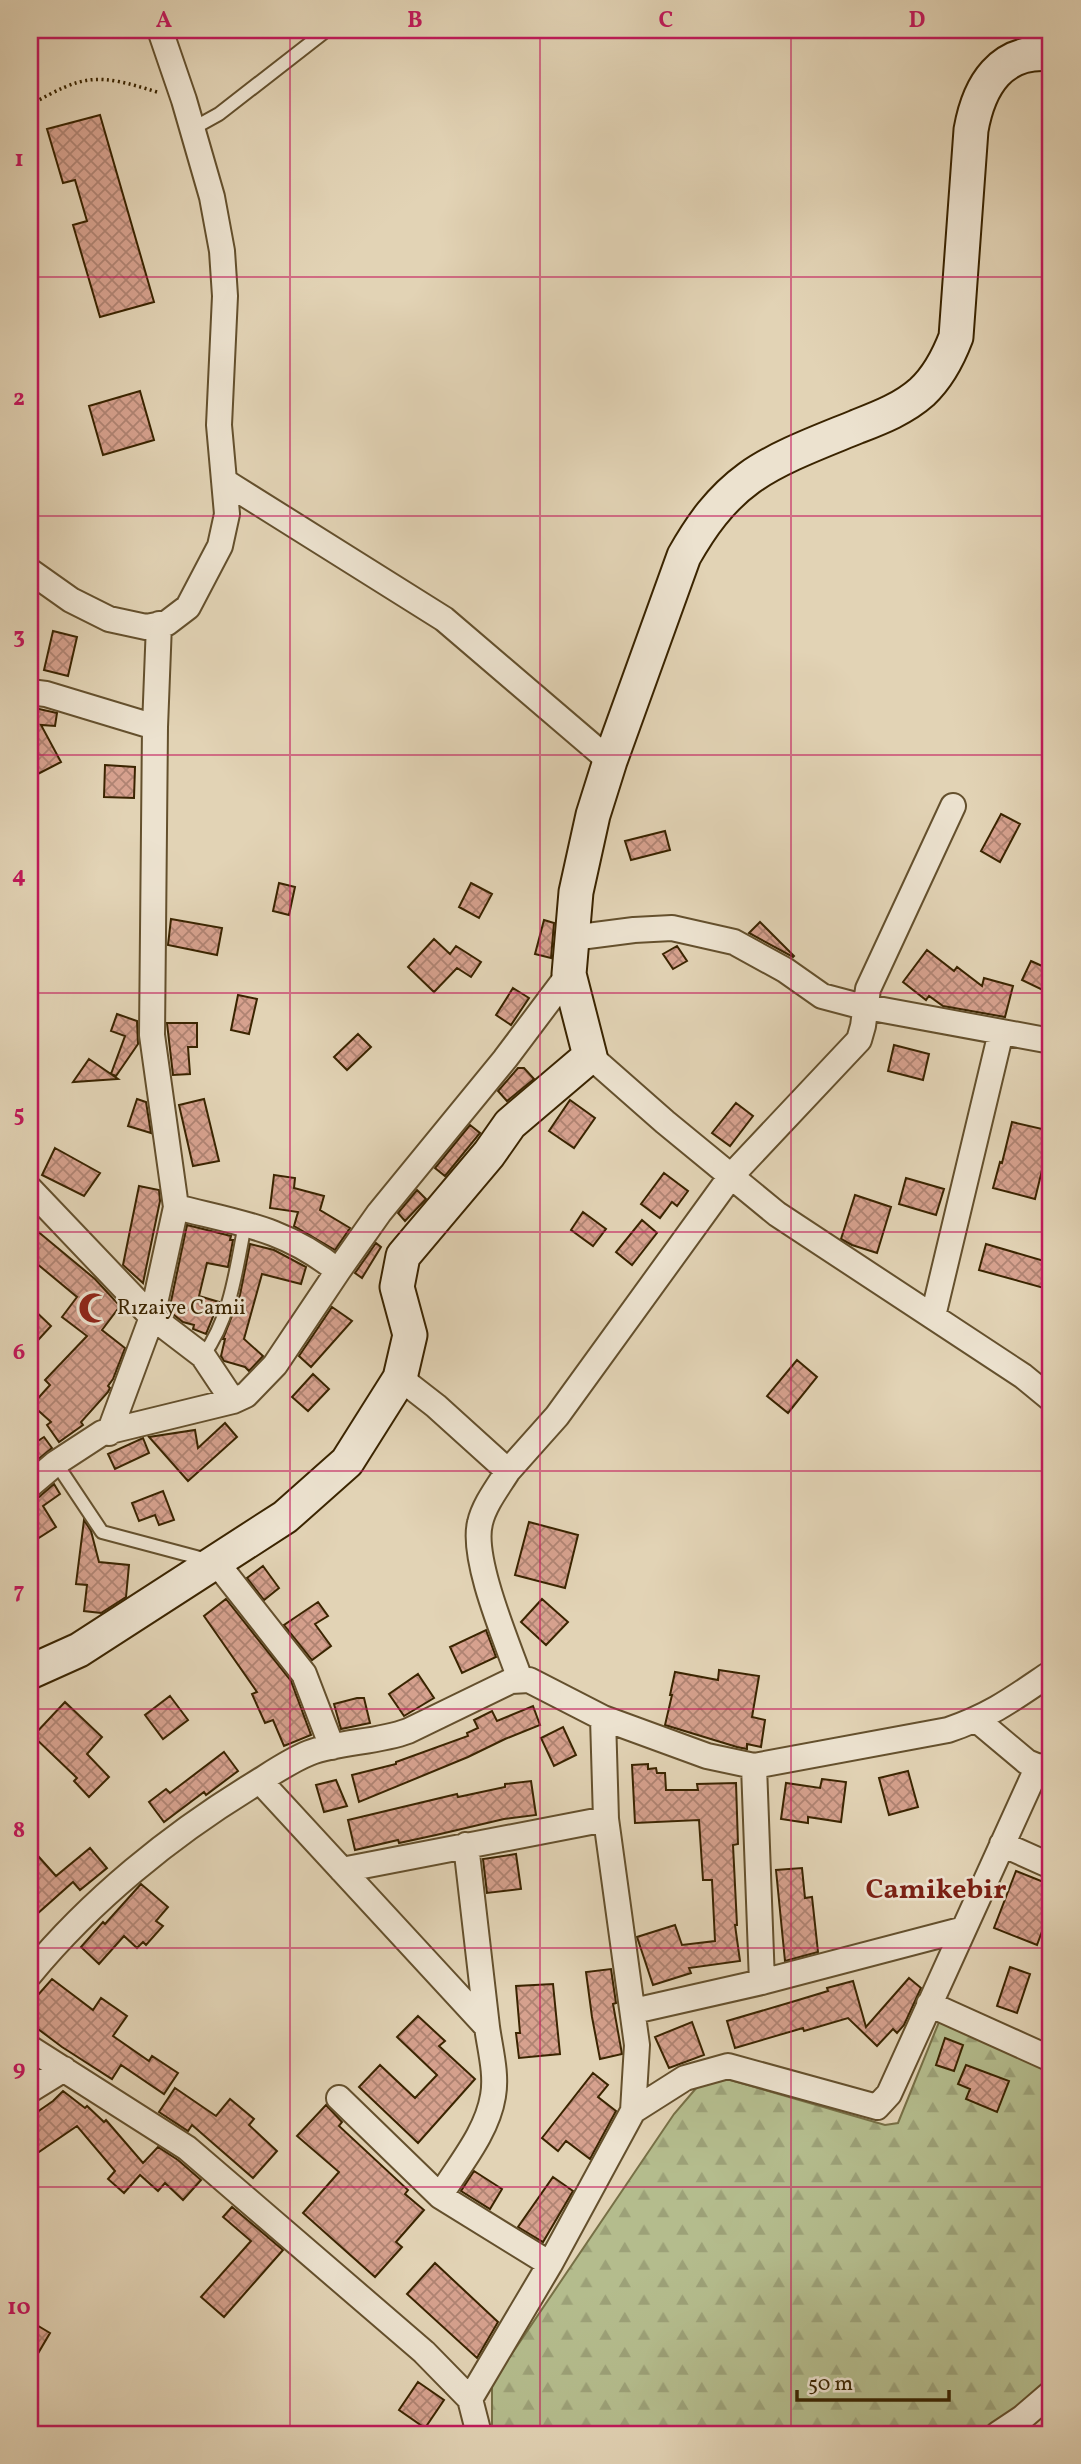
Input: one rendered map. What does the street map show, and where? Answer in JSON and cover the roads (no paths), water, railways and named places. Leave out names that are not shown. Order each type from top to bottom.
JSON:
[{"type":"street","points":[[30,571],[71,600],[109,619],[146,627],[167,623],[188,607],[220,545],[227,514],[219,425],[225,296],[222,251],[212,197],[184,100],[160,30]]},
{"type":"street","points":[[1051,54],[1032,53],[1005,64],[995,74],[979,100],[971,130],[956,337],[949,356],[937,375],[922,392],[904,405],[813,444],[751,476],[715,509],[684,556],[593,814],[576,892],[569,974],[590,1056],[777,1214],[1023,1376],[1051,1399]]},
{"type":"street","points":[[224,481],[444,619],[610,761]]},
{"type":"street","points":[[109,1433],[152,1317],[176,1207],[152,1035],[155,727],[159,624]]},
{"type":"street","points":[[30,692],[46,694],[155,727]]},
{"type":"street","points":[[520,1679],[477,1547],[480,1522],[485,1509],[508,1471],[557,1416],[731,1176],[859,1040],[868,989],[953,806]]},
{"type":"street","points":[[572,938],[672,928],[734,942],[785,970],[822,996],[864,1007],[1051,1041]]},
{"type":"street","points":[[30,1485],[56,1463],[102,1433],[233,1401],[246,1395],[275,1365],[379,1213],[505,1059],[569,974]]},
{"type":"street","points":[[933,1316],[1001,1032]]},
{"type":"street","points":[[30,1672],[79,1650],[285,1517],[347,1462],[400,1378],[410,1335],[397,1287],[403,1256],[489,1154],[510,1124],[590,1056]]},
{"type":"street","points":[[30,1189],[152,1317],[203,1356],[233,1401]]},
{"type":"street","points":[[176,1207],[246,1224],[289,1238],[338,1271]]},
{"type":"street","points":[[400,1378],[436,1406],[508,1471]]},
{"type":"street","points":[[216,1562],[304,1674],[332,1747]]},
{"type":"street","points":[[30,1975],[70,1929],[128,1876],[220,1805],[298,1758],[332,1747],[393,1737],[511,1681],[520,1679],[539,1684],[603,1717],[707,1756],[754,1766],[948,1730],[977,1720],[1004,1706],[1051,1673]]},
{"type":"street","points":[[470,2399],[550,2264],[633,2111],[637,2045],[606,1819],[603,1717]]},
{"type":"street","points":[[633,2111],[685,2078],[728,2066],[877,2107],[889,2094],[1002,1844],[1044,1769],[1027,1762],[977,1720]]},
{"type":"street","points":[[754,1766],[762,1982]]},
{"type":"street","points":[[260,1781],[487,2027]]},
{"type":"street","points":[[342,1870],[606,1819]]},
{"type":"street","points":[[1002,1844],[1051,1867]]},
{"type":"street","points":[[440,2196],[490,2112],[494,2076],[466,1845]]},
{"type":"street","points":[[634,2011],[762,1982],[964,1929]]},
{"type":"street","points":[[929,2004],[1051,2059]]},
{"type":"street","points":[[30,2048],[187,2148],[425,2352],[470,2399],[479,2434]]},
{"type":"street","points":[[30,2090],[64,2069]]},
{"type":"street","points":[[339,2098],[440,2196],[550,2264]]},
{"type":"street","points":[[1002,2433],[1051,2393]]},
{"type":"lane","points":[[192,130],[219,114],[327,30]]},
{"type":"lane","points":[[203,1356],[219,1331],[228,1307],[246,1224]]},
{"type":"lane","points":[[56,1463],[102,1532],[216,1562]]},
{"type":"place","name":"Rızaiye Camii","points":[[94,1308]]},
{"type":"district","name":"Camikebir","points":[[936,1890]]}]
